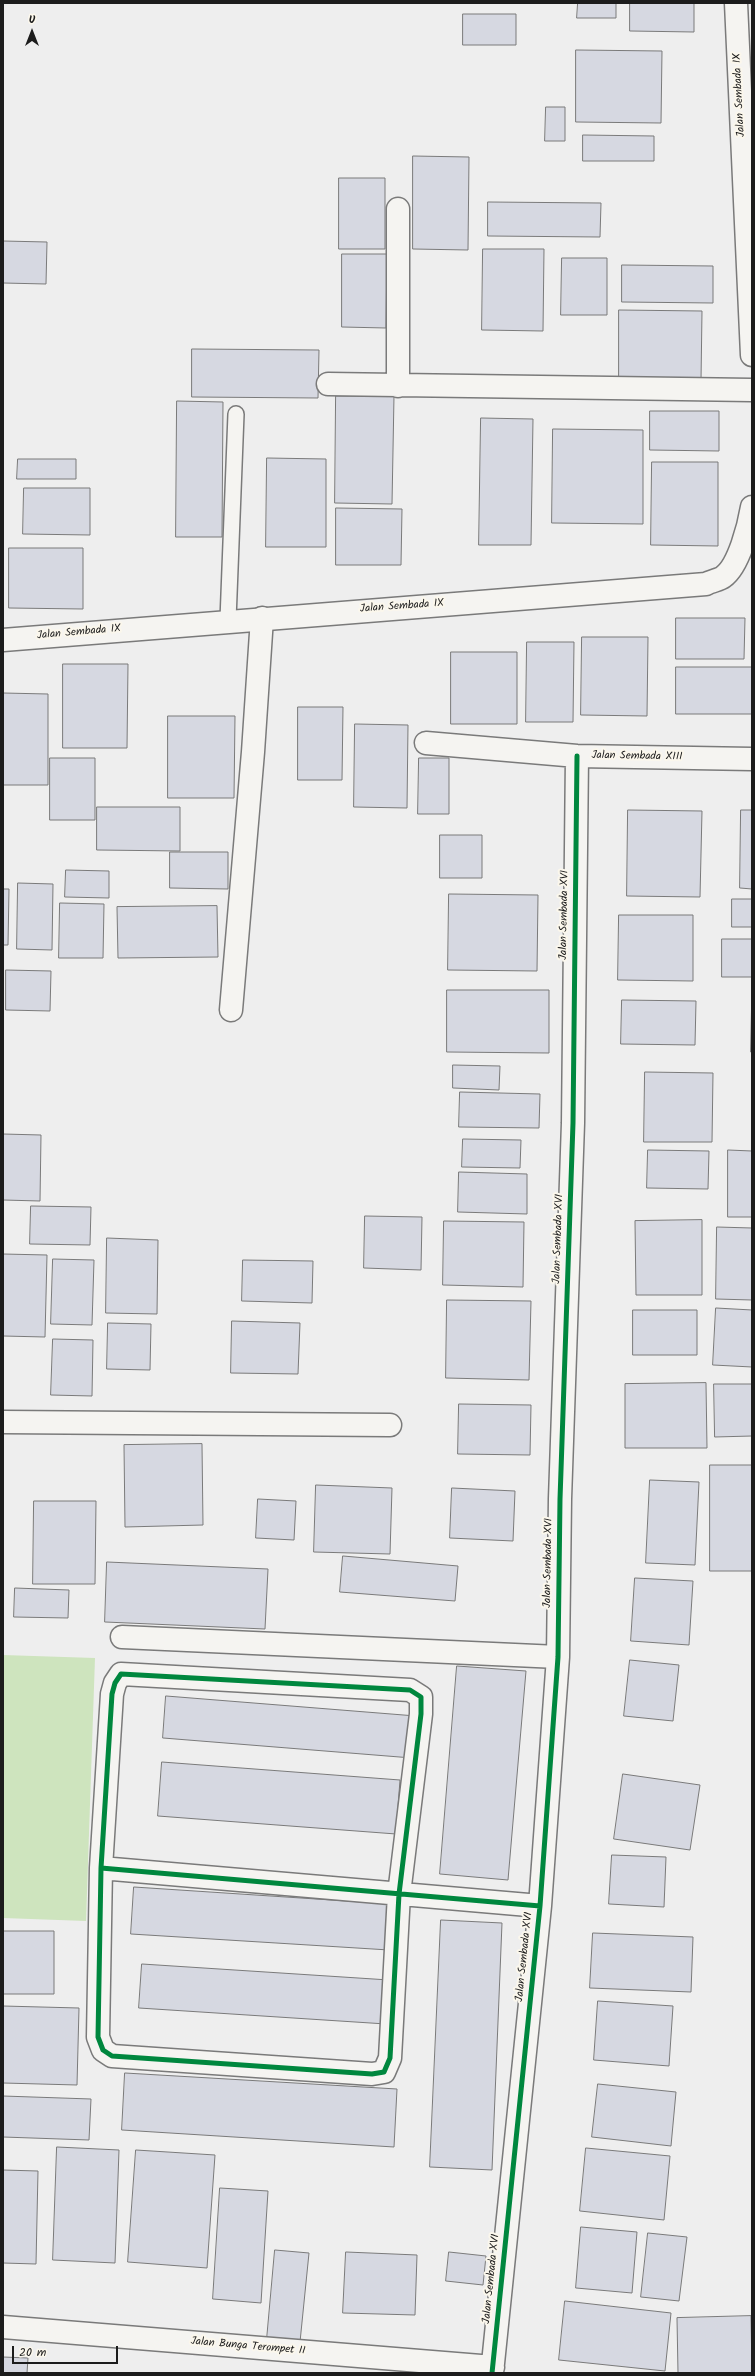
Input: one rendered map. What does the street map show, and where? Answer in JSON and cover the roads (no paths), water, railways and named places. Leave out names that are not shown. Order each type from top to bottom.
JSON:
[{"type":"street","name":"Jalan Sembada IX","points":[[736,3],[752,355]]},
{"type":"street","points":[[398,209],[398,386]]},
{"type":"street","points":[[328,384],[752,390]]},
{"type":"street","name":"Jalan Sembada IX","points":[[3,640],[228,620],[706,584],[724,577],[734,565],[750,523],[752,507]]},
{"type":"street","points":[[230,1010],[253,752],[262,618]]},
{"type":"street","name":"Jalan Sembada XIII","points":[[426,743],[577,756],[752,759]]},
{"type":"street","name":"Jalan Sembada XVI","points":[[493,2370],[540,1906],[558,1657],[561,1491],[573,1123],[577,756]]},
{"type":"street","points":[[3,1422],[390,1426]]},
{"type":"street","points":[[122,1637],[558,1657]]},
{"type":"street","points":[[121,1674],[410,1690],[421,1697],[421,1714],[399,1894],[390,2058],[384,2072],[372,2074],[112,2056],[103,2050],[98,2037],[101,1868],[112,1694],[115,1682],[121,1674]]},
{"type":"street","points":[[101,1868],[540,1906]]},
{"type":"street","name":"Jalan Bunga Terompet II","points":[[3,2327],[493,2370]]},
{"type":"lane","points":[[228,620],[236,414]]}]
